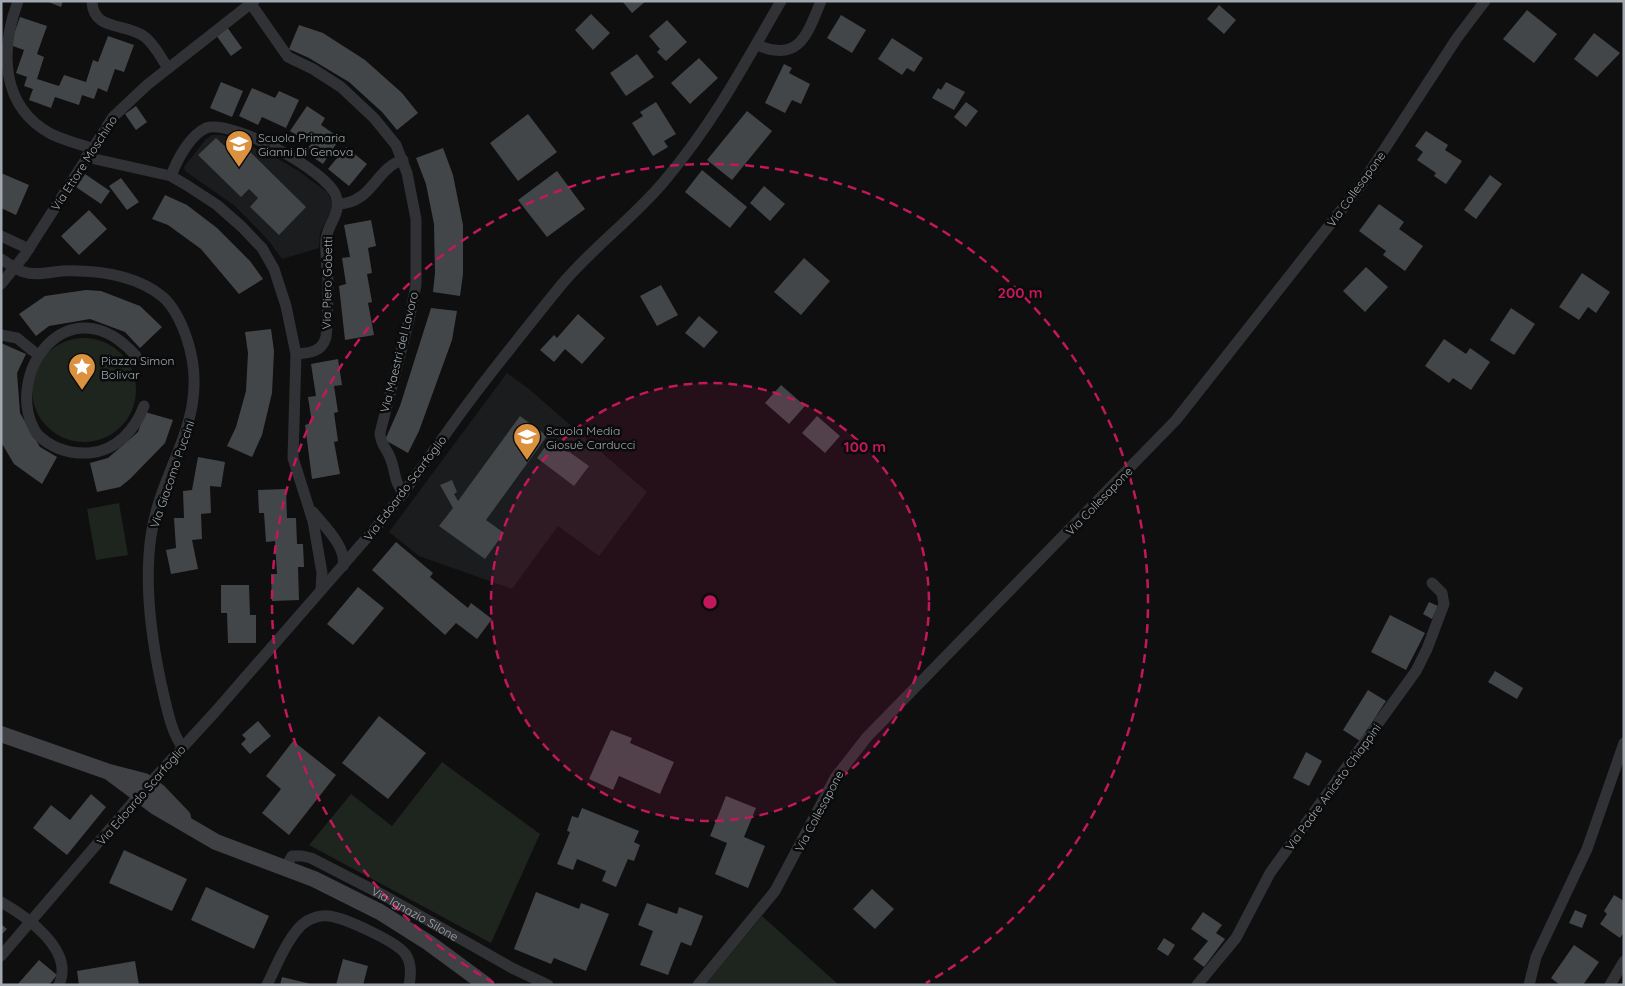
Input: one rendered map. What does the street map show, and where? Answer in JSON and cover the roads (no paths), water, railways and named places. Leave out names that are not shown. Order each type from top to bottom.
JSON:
[{"type":"street","points":[[18,1],[7,32],[4,54],[9,83],[17,102],[26,115],[44,129],[89,153],[171,176],[217,205],[262,248],[281,287],[296,354],[294,458],[296,472],[308,504],[319,554],[322,577],[321,589]]},
{"type":"street","points":[[92,1],[94,13],[98,19],[104,23],[132,30],[142,35],[168,68]]},
{"type":"street","name":"Via Edoardo Scarfoglio","points":[[1,956],[144,790],[357,550],[404,493],[475,394],[564,282],[598,246],[661,186],[700,138],[724,101],[781,1]]},
{"type":"street","points":[[757,46],[778,52],[793,47],[810,28],[821,1]]},
{"type":"street","name":"Via Collesapone","points":[[698,985],[778,886],[826,793],[845,762],[867,737],[1176,420],[1361,185],[1457,38],[1485,1]]},
{"type":"street","name":"Via Ettore Moschino","points":[[1,284],[16,268],[29,249],[89,153],[121,108],[168,68],[253,2]]},
{"type":"street","name":"Via Maestri del Lavoro","points":[[253,2],[286,55],[327,78],[365,108],[392,138],[403,160],[412,191],[416,219],[416,285],[380,433],[382,444],[391,461],[396,484],[404,493]]},
{"type":"street","points":[[171,176],[179,158],[197,134],[210,127],[220,127],[276,148],[293,157],[329,183],[338,204],[349,203],[360,198],[392,164],[403,160]]},
{"type":"street","name":"Via Piero Gobetti","points":[[296,354],[317,351],[326,341],[328,283],[326,238],[336,216],[338,204]]},
{"type":"street","points":[[1,236],[29,249]]},
{"type":"street","points":[[1,259],[16,268]]},
{"type":"street","name":"Via Giacomo Puccini","points":[[16,268],[27,273],[96,272],[137,283],[154,291],[169,304],[185,331],[194,363],[194,402],[187,431],[159,502],[151,536],[150,565],[152,625],[158,668],[170,715],[183,747]]},
{"type":"street","points":[[136,356],[118,338],[109,333],[90,328],[60,331],[43,341],[33,351],[21,374],[20,404],[28,423],[50,445],[71,452],[103,450],[122,440],[130,432],[144,406]]},
{"type":"street","points":[[1,335],[18,338],[33,351]]},
{"type":"street","points":[[308,504],[343,554],[340,569],[328,570],[319,554]]},
{"type":"street","points":[[337,543],[348,551],[357,550]]},
{"type":"street","name":"Via Padre Aniceto Chiappini","points":[[1197,985],[1236,938],[1270,873],[1420,665],[1444,606],[1443,595],[1432,583]]},
{"type":"street","points":[[1,734],[109,772],[134,777],[144,790]]},
{"type":"street","points":[[1529,985],[1536,957],[1587,849],[1624,743]]},
{"type":"street","name":"Via Ignazio Silone","points":[[144,790],[193,828],[228,848],[335,888],[398,923],[486,985]]},
{"type":"street","name":"Via Ignazio Silone","points":[[285,868],[292,856],[311,858],[385,896],[512,968],[548,985]]},
{"type":"street","points":[[1,902],[32,921],[46,936],[57,954],[63,972],[59,985]]},
{"type":"street","points":[[267,985],[300,926],[311,918],[327,916],[342,919],[399,947],[410,965],[409,985]]},
{"type":"street","points":[[1610,985],[1624,961]]},
{"type":"place","name":"Scuola Primaria Gianni Di Genova","points":[[239,168]]},
{"type":"place","name":"Piazza Simon Bolivar","points":[[82,391]]},
{"type":"place","name":"Scuola Media Giosuè Carducci","points":[[527,461]]}]
